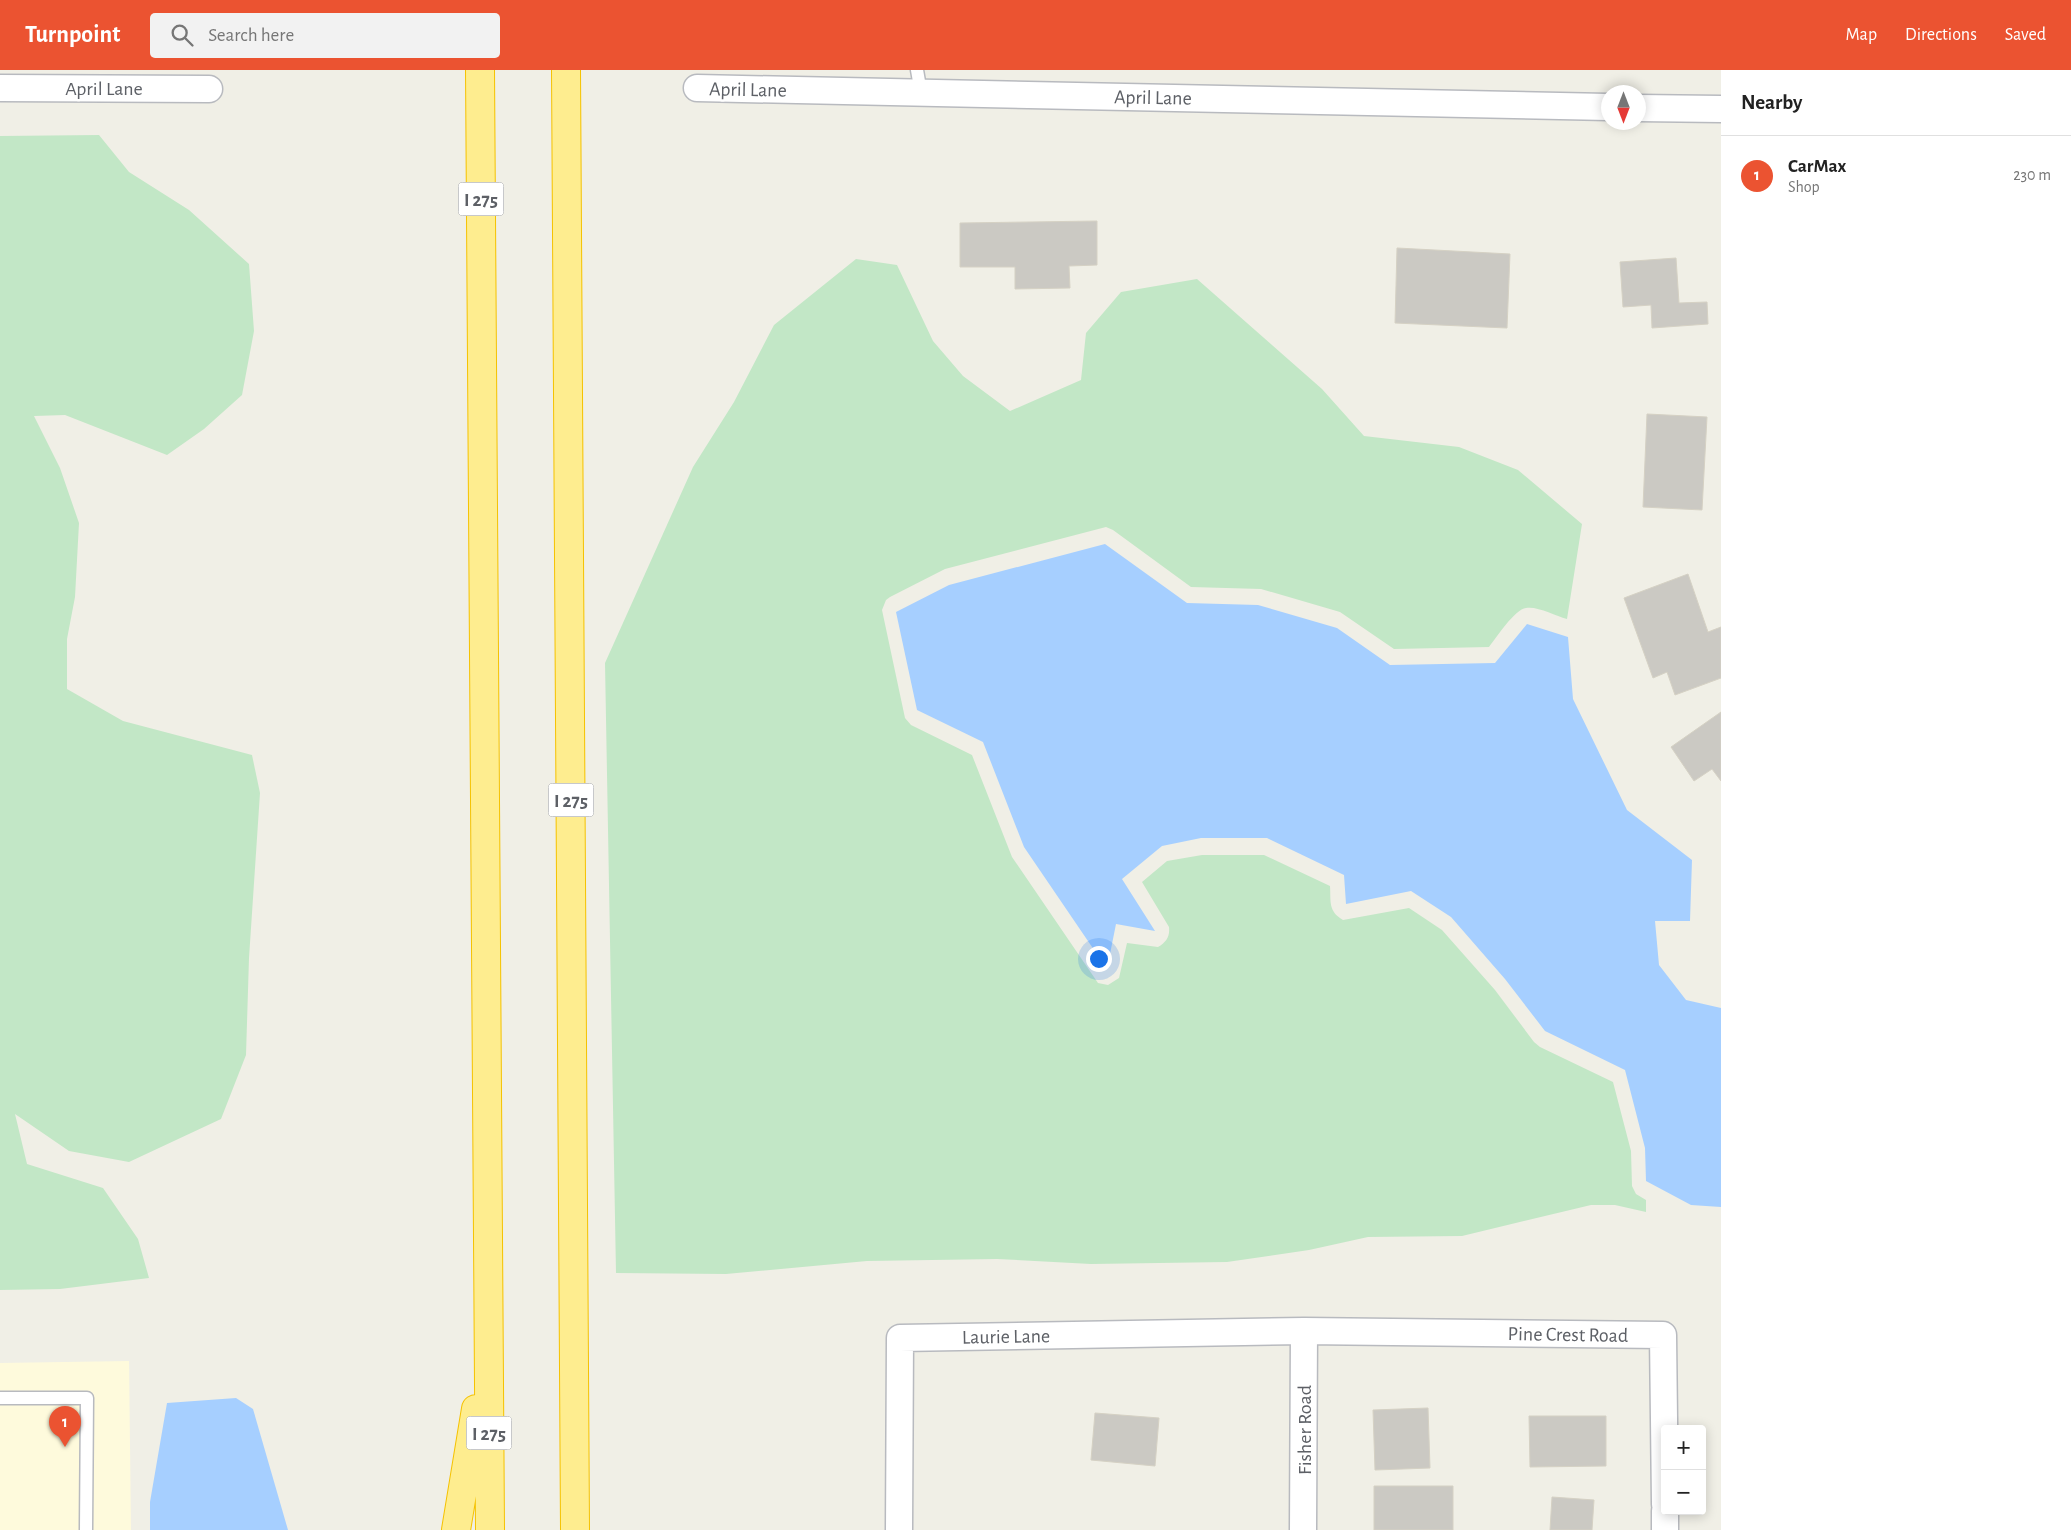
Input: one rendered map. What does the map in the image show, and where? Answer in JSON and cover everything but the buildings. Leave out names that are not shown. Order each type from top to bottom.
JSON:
[{"type":"highway","name":"I 275","points":[[480,70],[490,1530]]},
{"type":"highway","name":"I 275","points":[[566,70],[575,1530]]},
{"type":"highway","points":[[456,1530],[488,1336]]},
{"type":"highway","points":[[575,1469],[585,1530]]},
{"type":"street","name":"April Lane","points":[[697,88],[919,81],[1601,107]]},
{"type":"street","name":"April Lane","points":[[0,88],[209,89]]},
{"type":"street","points":[[1646,108],[1721,109]]},
{"type":"street","name":"Pine Crest Road","points":[[1304,1330],[1662,1335],[1664,1470]]},
{"type":"street","name":"Laurie Lane","points":[[899,1530],[900,1338],[1304,1330]]},
{"type":"street","name":"Fisher Road","points":[[1303,1530],[1304,1330]]},
{"type":"street","points":[[1665,1515],[1665,1530]]},
{"type":"lane","points":[[0,1398],[87,1398],[86,1530]]},
{"type":"shaded area","points":[[129,1361],[131,1530],[0,1530],[0,1363]]},
{"type":"green space","points":[[99,135],[129,172],[189,210],[249,264],[254,331],[242,395],[204,429],[167,455],[65,415],[34,416],[60,468],[79,523],[75,597],[67,639],[67,689],[123,721],[252,755],[260,793],[249,958],[246,1055],[221,1119],[129,1162],[69,1151],[15,1114],[27,1164],[103,1188],[138,1239],[149,1278],[60,1289],[0,1290],[0,136]]},
{"type":"green space","points":[[856,259],[897,265],[933,341],[963,376],[1010,411],[1081,380],[1086,333],[1121,292],[1197,279],[1322,389],[1364,436],[1459,447],[1518,470],[1582,524],[1567,619],[1536,608],[1526,608],[1517,613],[1506,624],[1489,647],[1394,649],[1340,612],[1261,589],[1191,587],[1113,530],[1106,527],[945,569],[890,597],[886,600],[882,610],[905,718],[911,725],[972,755],[1012,857],[1098,983],[1108,985],[1119,978],[1127,943],[1158,947],[1167,939],[1169,927],[1142,882],[1167,861],[1202,855],[1264,855],[1330,886],[1333,910],[1343,920],[1409,908],[1442,930],[1495,990],[1534,1042],[1540,1047],[1613,1082],[1631,1151],[1632,1186],[1636,1194],[1646,1200],[1646,1212],[1615,1205],[1591,1205],[1462,1236],[1368,1237],[1309,1250],[1227,1262],[1091,1264],[997,1259],[867,1261],[726,1274],[616,1273],[605,663],[693,467],[734,402],[774,325]]},
{"type":"water","points":[[1105,544],[1187,603],[1258,605],[1337,628],[1390,665],[1495,663],[1527,624],[1568,637],[1573,699],[1627,810],[1692,860],[1690,921],[1655,921],[1659,965],[1686,1000],[1721,1008],[1721,1207],[1691,1205],[1646,1181],[1645,1148],[1625,1070],[1545,1031],[1505,979],[1451,917],[1411,891],[1346,904],[1344,875],[1267,838],[1201,838],[1162,846],[1122,879],[1155,931],[1116,924],[1107,969],[1024,847],[983,742],[917,710],[896,612],[949,585]]},
{"type":"water","points":[[236,1398],[253,1409],[288,1530],[150,1530],[150,1502],[167,1403]]},
{"type":"place","name":"CarMax","points":[[65,1447]]}]
